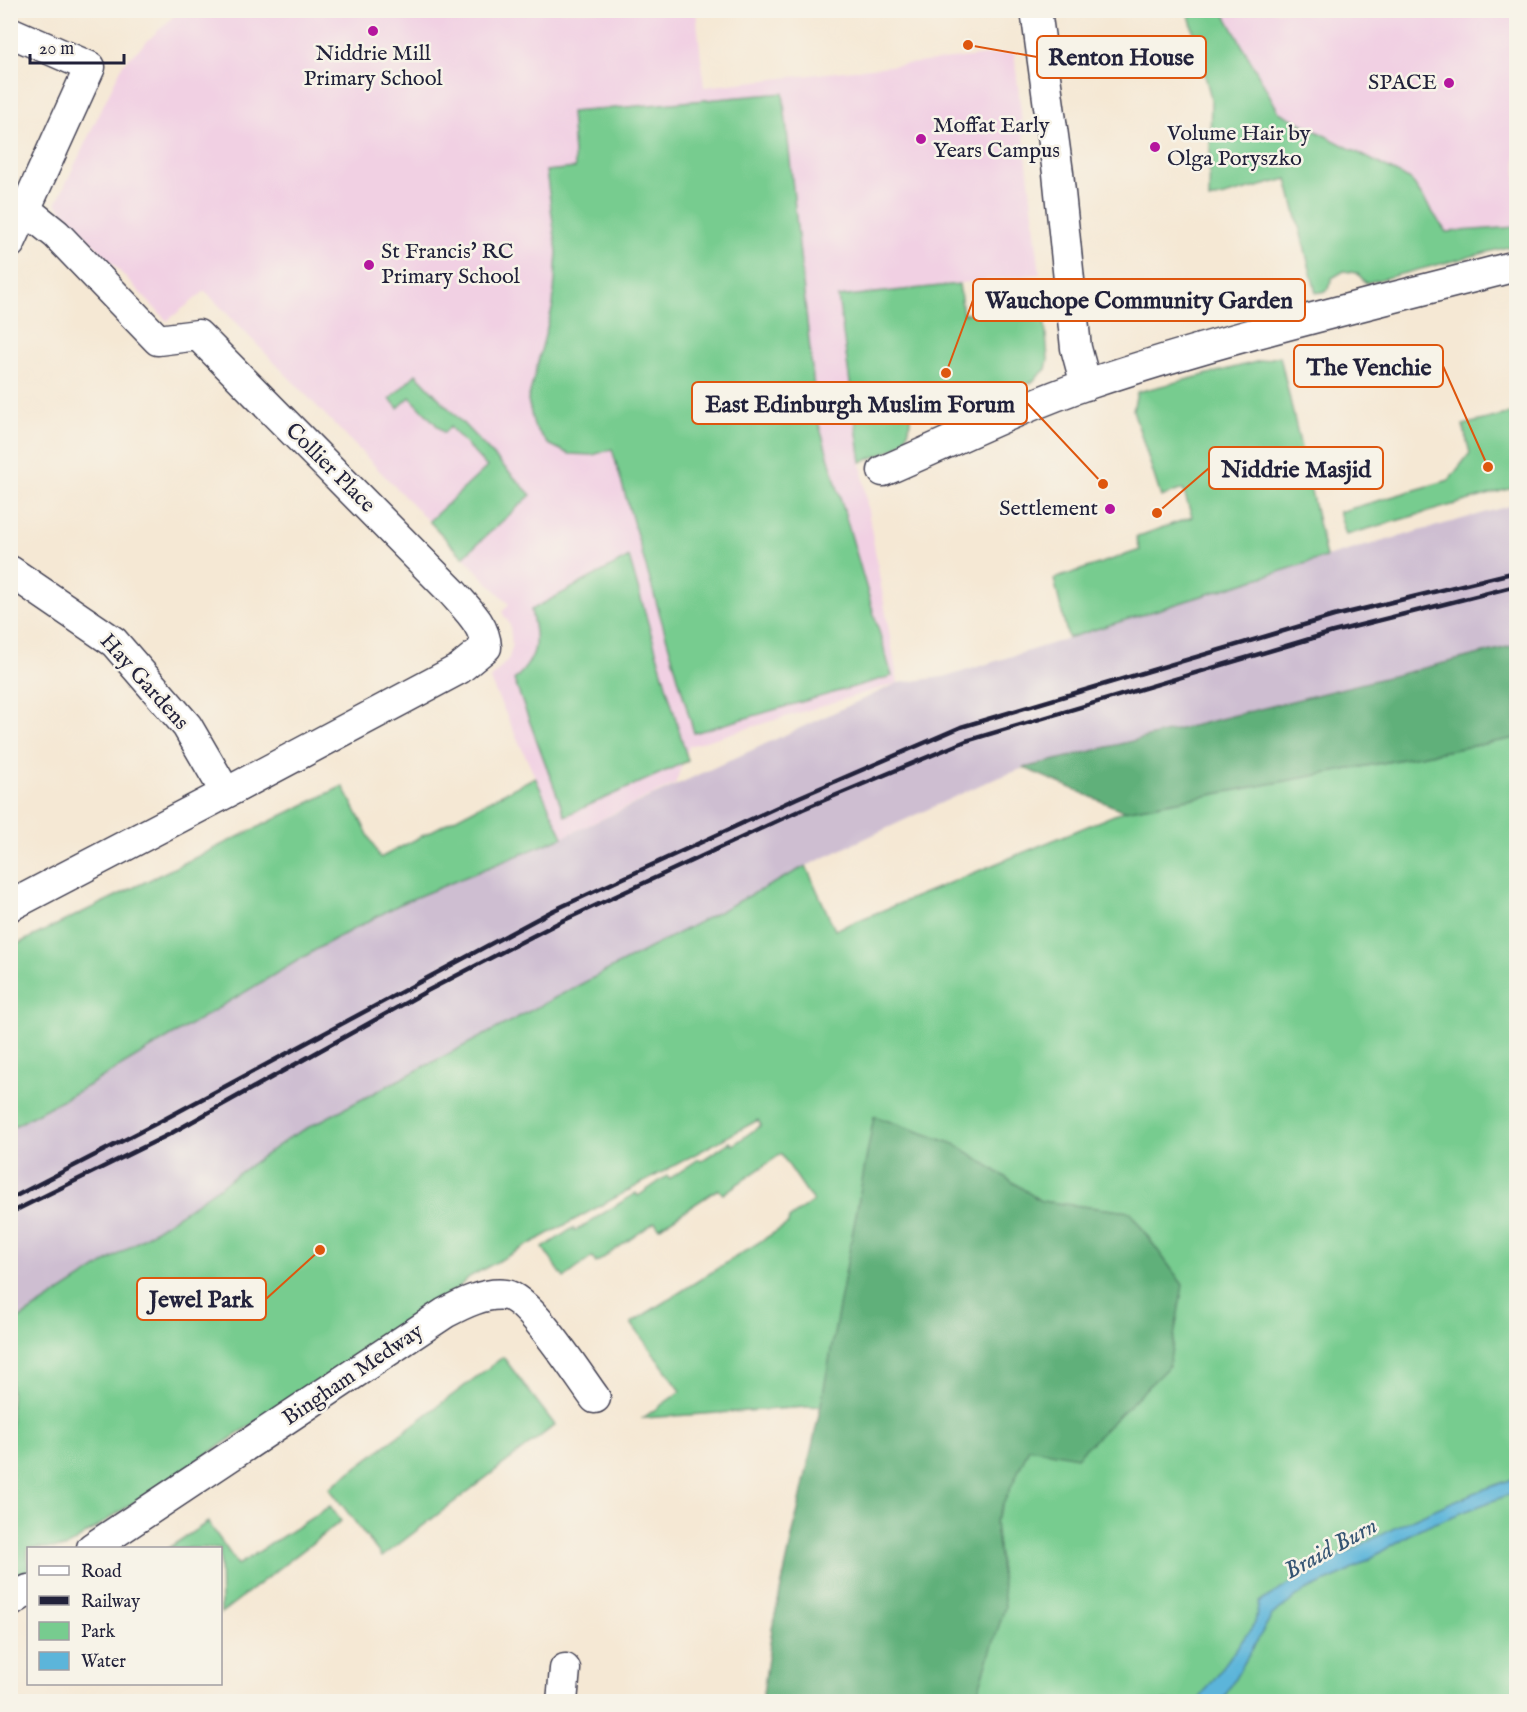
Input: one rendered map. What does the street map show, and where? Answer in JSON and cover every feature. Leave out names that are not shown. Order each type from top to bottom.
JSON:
[{"type":"street","points":[[1036,10],[1058,172],[1076,348],[1086,385]]},
{"type":"street","points":[[10,32],[90,67],[10,243]]},
{"type":"street","name":"Collier Place","points":[[26,210],[57,234],[158,340],[198,335],[453,593],[477,621],[486,636],[486,647],[474,659],[226,793]]},
{"type":"street","points":[[883,471],[1086,385],[1350,308],[1516,266]]},
{"type":"street","name":"Hay Gardens","points":[[10,571],[114,642],[187,726],[226,793]]},
{"type":"street","points":[[10,906],[226,793]]},
{"type":"street","name":"Bingham Medway","points":[[94,1547],[445,1313],[473,1300],[507,1295],[525,1305],[595,1398]]},
{"type":"street","points":[[10,1602],[27,1591]]},
{"type":"street","points":[[562,1701],[565,1669]]},
{"type":"shaded area","points":[[179,11],[696,11],[704,87],[1014,52],[1040,274],[838,297],[866,499],[898,683],[689,746],[675,784],[563,837],[490,680],[509,658],[512,647],[510,625],[502,612],[509,604],[205,291],[167,321],[56,204],[123,64]]},
{"type":"shaded area","points":[[1223,11],[1516,11],[1516,244],[1457,260],[1411,180],[1279,112]]},
{"type":"shaded area","points":[[1516,504],[1516,645],[1024,768],[982,784],[806,866],[292,1136],[182,1213],[11,1324],[11,1128],[91,1084],[322,946],[402,903],[563,837],[898,683],[949,676],[1326,557]]},
{"type":"green space","points":[[1188,11],[1223,11],[1279,112],[1411,180],[1446,232],[1516,227],[1516,245],[1366,283],[1357,273],[1344,271],[1332,278],[1327,291],[1316,293],[1287,179],[1209,200],[1211,98]]},
{"type":"green space","points":[[783,93],[814,388],[802,392],[809,390],[892,676],[694,733],[612,449],[593,455],[569,454],[548,444],[534,426],[528,400],[553,305],[557,252],[546,171],[575,168],[571,112]]},
{"type":"green space","points":[[959,284],[963,314],[1011,309],[1009,292],[1042,288],[1048,359],[1046,369],[1032,382],[961,410],[946,407],[934,387],[910,397],[910,425],[903,442],[887,452],[861,462],[838,297]]},
{"type":"green space","points":[[1280,356],[1326,557],[1068,638],[1054,579],[1140,550],[1136,537],[1192,517],[1183,489],[1161,497],[1133,410],[1137,392]]},
{"type":"green space","points":[[416,374],[531,495],[463,557],[429,521],[487,467],[450,427],[444,433],[410,397],[398,408],[390,399]]},
{"type":"green space","points":[[1515,412],[1516,487],[1346,535],[1339,512],[1449,480],[1470,453],[1463,425]]},
{"type":"green space","points":[[629,557],[688,761],[565,816],[514,680],[528,664],[534,648],[535,631],[531,610]]},
{"type":"green space","points":[[1516,645],[1516,738],[1124,811],[1024,768]]},
{"type":"green space","points":[[1516,738],[1516,1701],[769,1701],[821,1406],[643,1418],[681,1391],[631,1323],[788,1224],[789,1219],[813,1201],[781,1154],[723,1194],[718,1189],[659,1228],[655,1222],[596,1263],[592,1257],[564,1278],[543,1248],[573,1228],[575,1231],[636,1193],[638,1196],[667,1176],[669,1179],[730,1142],[733,1145],[761,1125],[758,1120],[469,1277],[456,1290],[67,1547],[27,1547],[27,1574],[11,1585],[11,1324],[182,1213],[292,1136],[806,866],[835,930],[1124,811]]},
{"type":"green space","points":[[535,777],[563,837],[402,903],[322,946],[91,1084],[11,1128],[11,947],[343,786],[380,858]]},
{"type":"green space","points":[[874,1116],[957,1145],[1041,1201],[1130,1212],[1183,1285],[1169,1366],[1077,1457],[1029,1448],[995,1522],[1005,1607],[975,1701],[762,1701],[772,1629],[821,1405]]},
{"type":"green space","points":[[503,1357],[555,1425],[382,1557],[329,1488]]},
{"type":"green space","points":[[330,1506],[341,1521],[222,1612],[222,1547],[170,1547],[208,1522],[238,1565]]},
{"type":"water","points":[[1516,1478],[1516,1492],[1419,1529],[1346,1573],[1305,1591],[1272,1615],[1222,1701],[1198,1701],[1255,1623],[1259,1602],[1321,1566],[1417,1517]]},
{"type":"railway","points":[[10,1199],[159,1122],[552,911],[797,798],[961,727],[1334,616],[1516,572]]},
{"type":"railway","points":[[10,1213],[168,1135],[427,991],[558,923],[803,809],[966,741],[1333,632],[1516,586]]},
{"type":"place","name":"Niddrie Mill Primary School","points":[[373,31]]},
{"type":"place","name":"Renton House","points":[[968,45]]},
{"type":"place","name":"SPACE","points":[[1449,83]]},
{"type":"place","name":"Moffat Early Years Campus","points":[[921,139]]},
{"type":"place","name":"Volume Hair by Olga Poryszko","points":[[1155,147]]},
{"type":"place","name":"St Francis' RC Primary School","points":[[369,265]]},
{"type":"place","name":"Wauchope Community Garden","points":[[946,373]]},
{"type":"place","name":"The Venchie","points":[[1488,467]]},
{"type":"place","name":"East Edinburgh Muslim Forum","points":[[1103,484]]},
{"type":"place","name":"Settlement","points":[[1110,509]]},
{"type":"place","name":"Niddrie Masjid","points":[[1157,513]]},
{"type":"place","name":"Jewel Park","points":[[320,1250]]},
{"type":"water label","name":"Braid Burn","points":[[1331,1549]]}]
